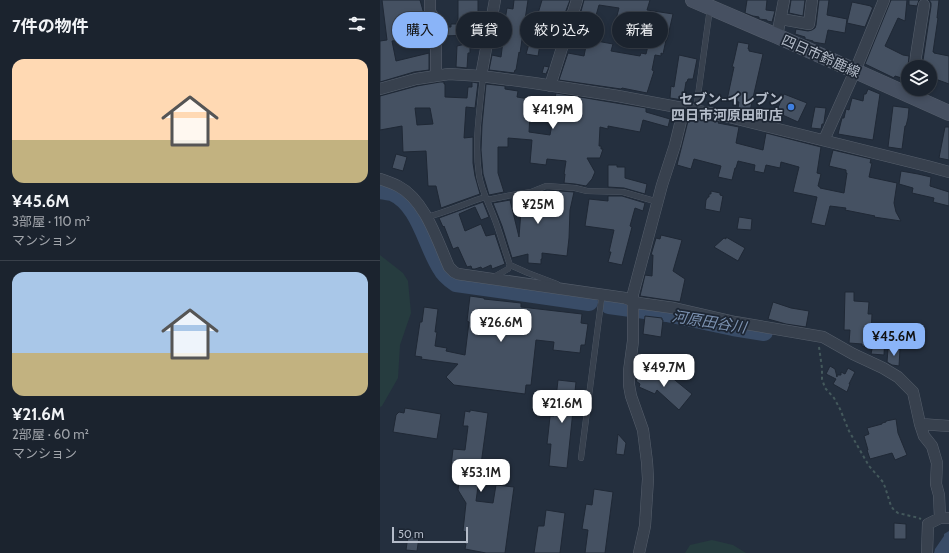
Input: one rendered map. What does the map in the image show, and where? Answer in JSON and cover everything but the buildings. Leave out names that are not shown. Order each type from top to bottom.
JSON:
[{"type":"main road","name":"四日市鈴鹿線","points":[[693,0],[710,4],[855,71],[901,88]]},
{"type":"main road","name":"四日市鈴鹿線","points":[[919,96],[949,113]]},
{"type":"street","points":[[430,0],[430,12],[436,20],[436,75]]},
{"type":"street","points":[[482,76],[495,0]]},
{"type":"street","points":[[550,86],[578,0]]},
{"type":"street","points":[[777,36],[784,0]]},
{"type":"street","points":[[781,18],[809,24],[812,0]]},
{"type":"street","points":[[824,140],[855,71],[884,0]]},
{"type":"street","points":[[916,60],[924,5]]},
{"type":"street","points":[[380,89],[436,75],[449,74],[482,76],[696,110],[824,140],[949,172]]},
{"type":"street","points":[[639,553],[645,526],[648,479],[642,430],[629,385],[629,371],[633,341],[633,294],[684,108]]},
{"type":"street","points":[[380,179],[398,186],[415,200],[427,218],[449,267],[454,272],[490,279],[625,298],[633,306]]},
{"type":"street","points":[[633,306],[638,303],[674,308],[735,322],[820,336],[883,368],[898,378],[913,392],[920,424],[924,436],[932,446],[937,464],[936,484],[945,518],[928,524],[927,553]]},
{"type":"street","points":[[920,424],[949,426]]},
{"type":"lane","points":[[696,110],[710,4]]},
{"type":"lane","points":[[482,76],[478,136],[479,176],[510,265],[578,292]]},
{"type":"lane","points":[[427,218],[447,212],[464,204],[531,192],[546,186],[575,188],[587,192],[622,192],[658,202]]},
{"type":"lane","points":[[490,279],[508,269],[510,265]]},
{"type":"lane","points":[[581,458],[602,295]]},
{"type":"path","points":[[820,336],[819,346],[822,379],[825,388],[834,398],[849,431],[869,466],[883,482],[891,506],[898,513],[919,518],[928,524]]},
{"type":"green space","points":[[380,255],[403,273],[408,281],[411,313],[400,345],[398,378],[380,407]]},
{"type":"green space","points":[[712,540],[733,545],[746,553],[685,553],[690,545]]},
{"type":"water","points":[[949,531],[949,553],[934,553],[944,534]]},
{"type":"waterway","name":"河原田谷川","points":[[380,190],[392,192],[402,198],[409,206],[416,215],[442,270],[456,283],[589,302]]},
{"type":"waterway","name":"河原田谷川","points":[[609,305],[667,313],[764,332]]},
{"type":"place","name":"セブン-イレブン 四日市河原田町店","points":[[791,107]]}]
